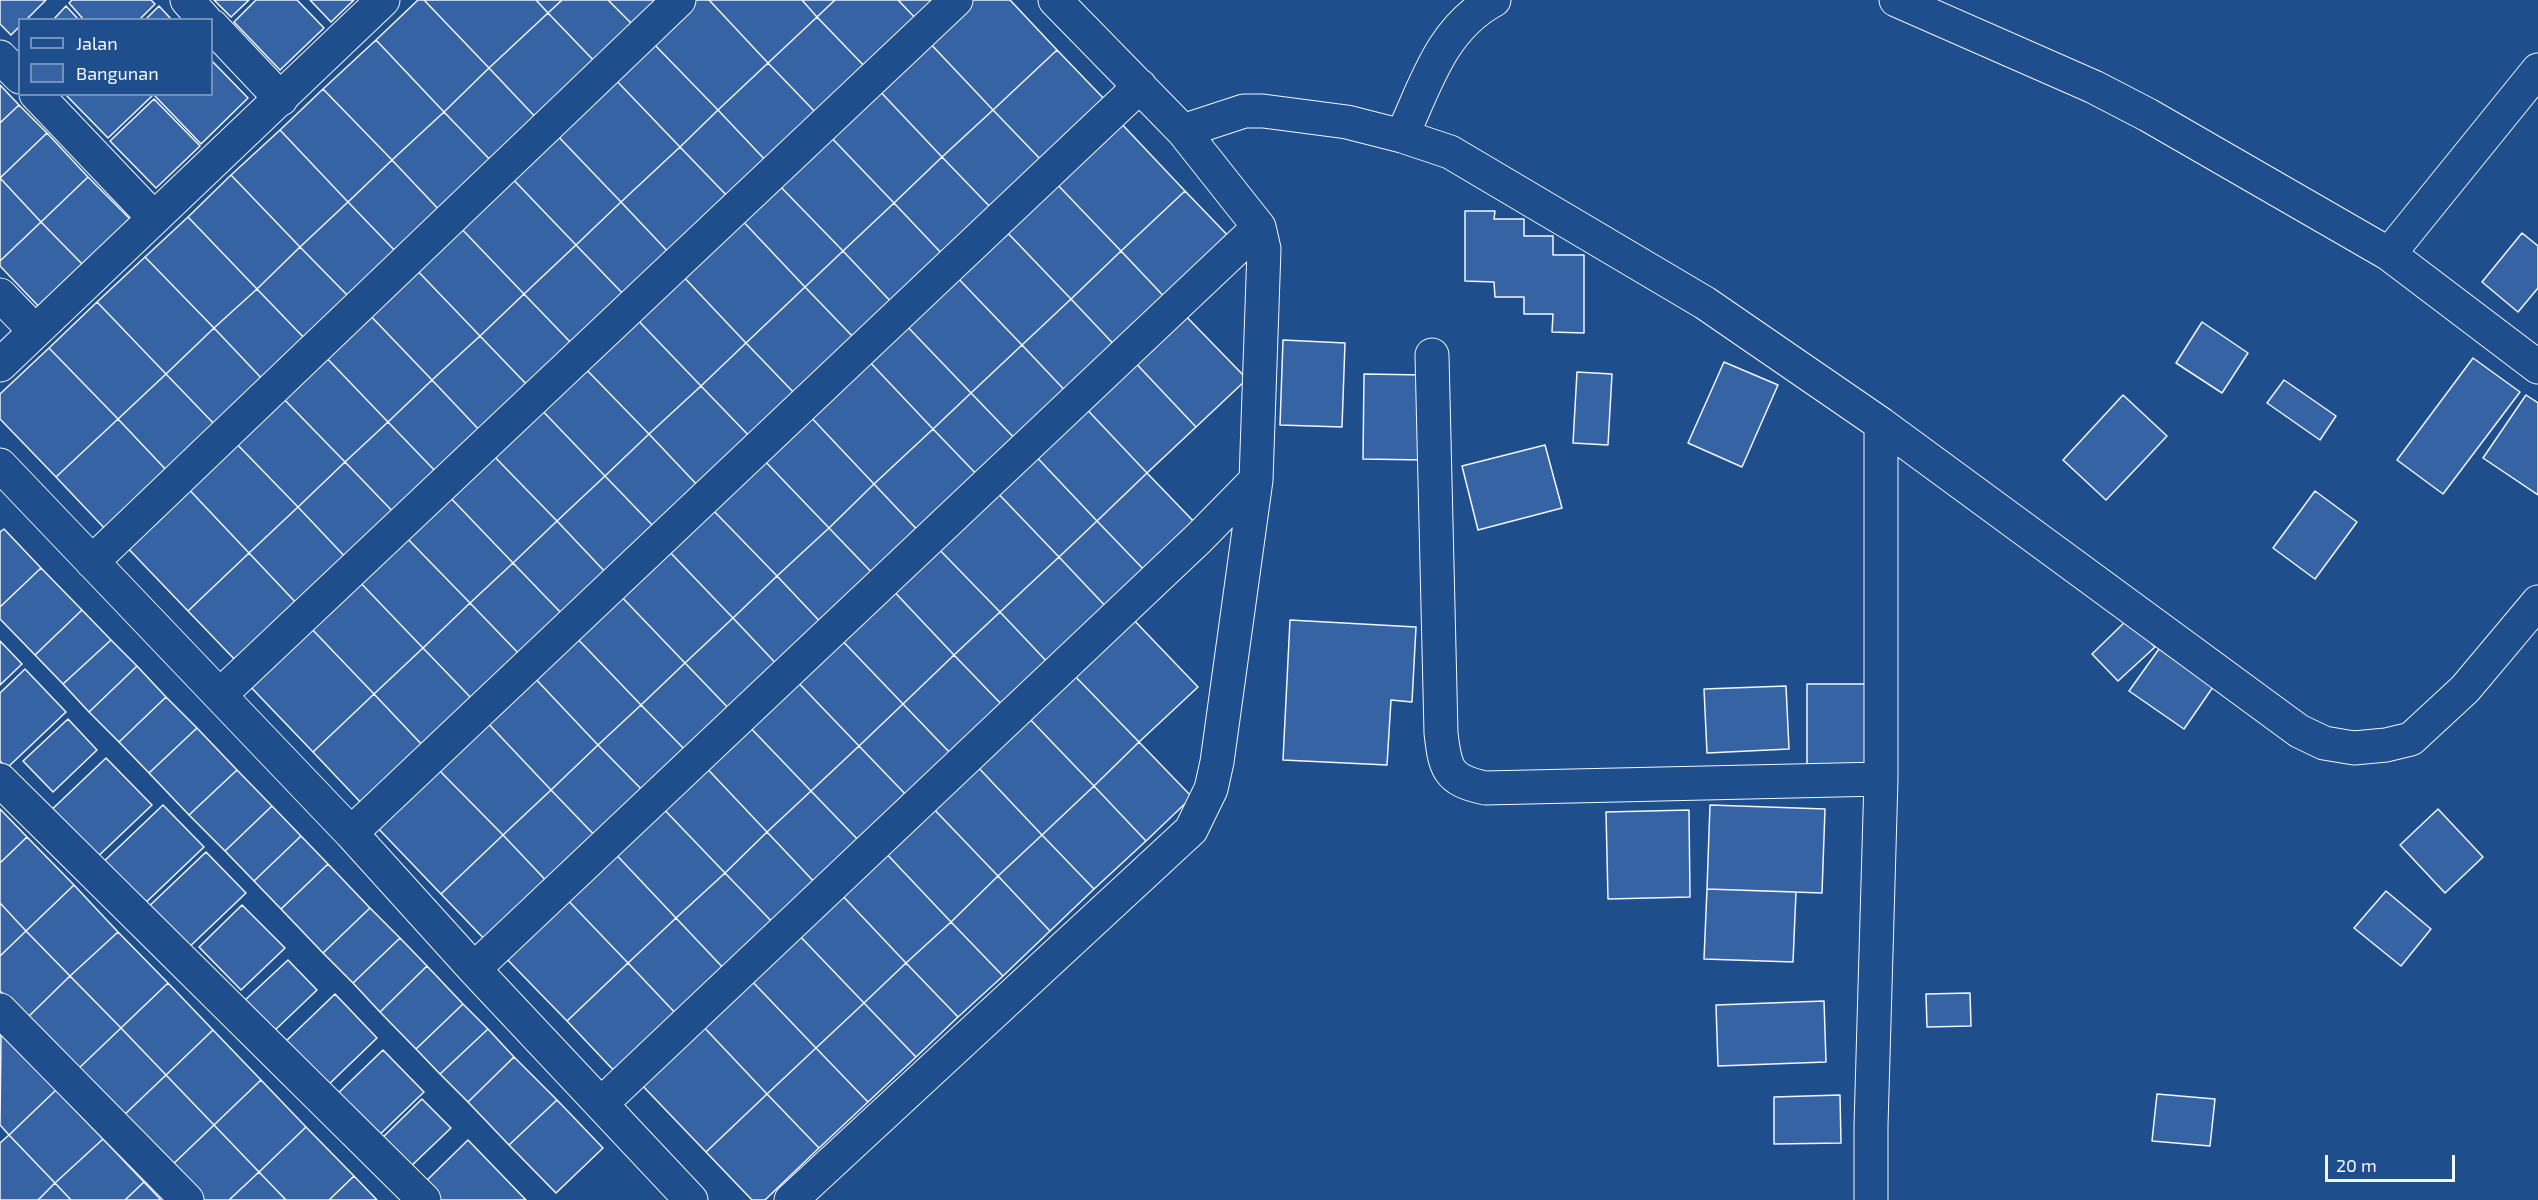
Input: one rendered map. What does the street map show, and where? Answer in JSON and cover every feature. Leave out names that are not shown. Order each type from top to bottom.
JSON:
[{"type":"street","points":[[187,0],[203,18]]},
{"type":"street","points":[[0,365],[383,0]]},
{"type":"street","points":[[92,562],[680,0]]},
{"type":"street","points":[[220,695],[956,0]]},
{"type":"street","points":[[791,1200],[1191,830],[1211,789],[1217,762],[1256,480],[1264,249],[1259,227],[1183,131],[1055,0]]},
{"type":"street","points":[[1402,136],[1437,58],[1452,34],[1479,8],[1494,0]]},
{"type":"street","points":[[1896,0],[2094,87],[2148,115],[2389,254],[2538,367]]},
{"type":"street","points":[[213,27],[281,99]]},
{"type":"street","points":[[0,57],[18,75]]},
{"type":"street","points":[[2389,254],[2538,70]]},
{"type":"street","points":[[351,833],[1140,86]]},
{"type":"street","points":[[38,96],[153,217]]},
{"type":"street","points":[[1183,131],[1244,111],[1263,111],[1347,122],[1402,136],[1450,152],[1705,303],[1881,424],[2299,731],[2324,743],[2354,748],[2386,745],[2411,739],[2465,688],[2538,602]]},
{"type":"street","points":[[474,969],[1259,227]]},
{"type":"street","points":[[0,295],[35,331]]},
{"type":"street","points":[[1432,355],[1441,733],[1444,757],[1451,772],[1462,783],[1485,788],[1881,779]]},
{"type":"street","points":[[1871,1200],[1881,779],[1881,424]]},
{"type":"street","points":[[0,465],[351,833],[474,969],[691,1200]]},
{"type":"street","points":[[601,1104],[1199,538],[1256,480]]},
{"type":"street","points":[[0,780],[424,1200]]},
{"type":"street","points":[[0,1010],[187,1200]]},
{"type":"building","points":[[0,0],[46,0],[28,18],[18,18],[18,28],[11,35],[0,24]]},
{"type":"building","points":[[72,0],[151,0],[155,4],[141,18],[82,18],[69,3]]},
{"type":"building","points":[[214,0],[249,0],[231,17]]},
{"type":"building","points":[[256,0],[297,0],[324,28],[280,70],[234,22]]},
{"type":"building","points":[[310,0],[354,0],[331,22]]},
{"type":"building","points":[[418,0],[424,0],[489,68],[444,112],[376,40]]},
{"type":"building","points":[[424,0],[536,0],[548,13],[489,68]]},
{"type":"building","points":[[536,0],[562,0],[548,13]]},
{"type":"building","points":[[562,0],[608,0],[639,31],[600,67],[548,13]]},
{"type":"building","points":[[608,0],[672,0],[639,31]]},
{"type":"building","points":[[690,0],[709,0],[768,63],[718,110],[649,39]]},
{"type":"building","points":[[709,0],[802,0],[817,17],[768,63]]},
{"type":"building","points":[[802,0],[835,0],[817,17]]},
{"type":"building","points":[[835,0],[898,0],[920,23],[869,71],[817,17]]},
{"type":"building","points":[[898,0],[945,0],[920,23]]},
{"type":"building","points":[[964,0],[1010,0],[1057,50],[993,110],[925,38]]},
{"type":"building","points":[[66,6],[77,18],[55,18]]},
{"type":"building","points":[[159,6],[170,18],[147,18]]},
{"type":"building","points":[[548,13],[600,67],[541,123],[489,68]]},
{"type":"building","points":[[817,17],[869,71],[820,117],[768,63]]},
{"type":"building","points":[[925,38],[993,110],[942,157],[874,85]]},
{"type":"building","points":[[649,39],[718,110],[680,147],[611,75]]},
{"type":"building","points":[[376,40],[444,112],[392,160],[323,89]]},
{"type":"building","points":[[1057,50],[1109,104],[1045,164],[993,110]]},
{"type":"building","points":[[213,62],[248,98],[201,144],[155,96],[213,96]]},
{"type":"building","points":[[768,63],[820,117],[770,165],[718,110]]},
{"type":"building","points":[[489,68],[541,123],[496,166],[444,112]]},
{"type":"building","points":[[611,75],[680,147],[621,202],[552,130]]},
{"type":"building","points":[[0,85],[19,105],[0,123]]},
{"type":"building","points":[[874,85],[942,157],[894,203],[825,131]]},
{"type":"building","points":[[323,89],[392,160],[348,202],[280,130]]},
{"type":"building","points":[[67,96],[152,96],[108,138]]},
{"type":"building","points":[[154,99],[200,146],[156,188],[110,141]]},
{"type":"building","points":[[19,105],[47,133],[0,178],[0,123]]},
{"type":"building","points":[[718,110],[770,165],[732,201],[680,147]]},
{"type":"building","points":[[993,110],[1045,164],[994,211],[942,157]]},
{"type":"building","points":[[444,112],[496,166],[444,215],[392,160]]},
{"type":"building","points":[[1117,119],[1185,191],[1121,251],[1053,180]]},
{"type":"building","points":[[280,130],[348,202],[300,247],[231,175]]},
{"type":"building","points":[[552,130],[621,202],[576,245],[507,173]]},
{"type":"building","points":[[825,131],[894,203],[843,251],[774,180]]},
{"type":"building","points":[[47,133],[88,177],[41,222],[0,178]]},
{"type":"building","points":[[680,147],[732,201],[673,257],[621,202]]},
{"type":"building","points":[[942,157],[994,211],[946,258],[894,203]]},
{"type":"building","points":[[392,160],[444,215],[400,256],[348,202]]},
{"type":"building","points":[[507,173],[576,245],[524,294],[455,222]]},
{"type":"building","points":[[231,175],[300,247],[257,289],[188,217]]},
{"type":"building","points":[[88,177],[135,224],[87,269],[41,222]]},
{"type":"building","points":[[0,178],[41,222],[0,261]]},
{"type":"building","points":[[774,180],[843,251],[805,287],[737,215]]},
{"type":"building","points":[[1053,180],[1121,251],[1071,299],[1002,227]]},
{"type":"building","points":[[1185,191],[1237,245],[1173,306],[1121,251]]},
{"type":"building","points":[[348,202],[400,256],[353,301],[300,247]]},
{"type":"building","points":[[621,202],[673,257],[628,299],[576,245]]},
{"type":"building","points":[[894,203],[946,258],[895,306],[843,251]]},
{"type":"building","points":[[1465,211],[1495,211],[1494,219],[1524,219],[1524,236],[1553,236],[1553,255],[1584,255],[1584,333],[1552,332],[1553,314],[1524,314],[1524,297],[1495,297],[1494,282],[1465,281]]},
{"type":"building","points":[[737,215],[805,287],[746,343],[678,271]]},
{"type":"building","points":[[188,217],[257,289],[214,328],[145,257]]},
{"type":"building","points":[[41,222],[87,269],[43,311],[0,266],[0,261]]},
{"type":"building","points":[[455,222],[524,294],[480,336],[411,264]]},
{"type":"building","points":[[1002,227],[1071,299],[1022,345],[953,273]]},
{"type":"building","points":[[2522,233],[2538,246],[2538,288],[2518,312],[2482,282]]},
{"type":"building","points":[[576,245],[628,299],[576,348],[524,294]]},
{"type":"building","points":[[300,247],[353,301],[309,343],[257,289]]},
{"type":"building","points":[[843,251],[895,306],[857,341],[805,287]]},
{"type":"building","points":[[1121,251],[1173,306],[1123,354],[1071,299]]},
{"type":"building","points":[[145,257],[214,328],[166,374],[97,302]]},
{"type":"building","points":[[411,264],[480,336],[432,380],[363,308]]},
{"type":"building","points":[[678,271],[746,343],[701,386],[632,314]]},
{"type":"building","points":[[953,273],[1022,345],[971,393],[902,321]]},
{"type":"building","points":[[805,287],[857,341],[798,397],[746,343]]},
{"type":"building","points":[[257,289],[309,343],[266,383],[214,328]]},
{"type":"building","points":[[524,294],[576,348],[532,390],[480,336]]},
{"type":"building","points":[[1071,299],[1123,354],[1074,400],[1022,345]]},
{"type":"building","points":[[97,302],[166,374],[118,419],[49,348]]},
{"type":"building","points":[[363,308],[432,380],[388,422],[319,350]]},
{"type":"building","points":[[1178,308],[1247,379],[1196,427],[1128,355]]},
{"type":"building","points":[[632,314],[701,386],[649,434],[580,363]]},
{"type":"building","points":[[902,321],[971,393],[933,429],[865,357]]},
{"type":"building","points":[[2202,322],[2248,353],[2222,393],[2176,363]]},
{"type":"building","points":[[214,328],[266,383],[218,428],[166,374]]},
{"type":"building","points":[[480,336],[532,390],[484,435],[432,380]]},
{"type":"building","points":[[1283,340],[1345,343],[1342,427],[1280,425]]},
{"type":"building","points":[[746,343],[798,397],[753,440],[701,386]]},
{"type":"building","points":[[1022,345],[1074,400],[1023,447],[971,393]]},
{"type":"building","points":[[49,348],[118,419],[56,477],[0,419],[0,394]]},
{"type":"building","points":[[319,350],[388,422],[345,462],[276,391]]},
{"type":"building","points":[[1128,355],[1196,427],[1147,473],[1079,401]]},
{"type":"building","points":[[865,357],[933,429],[874,484],[806,412]]},
{"type":"building","points":[[2473,358],[2520,392],[2443,494],[2397,460]]},
{"type":"building","points":[[1724,362],[1778,385],[1742,467],[1688,443]]},
{"type":"building","points":[[580,363],[649,434],[605,476],[536,404]]},
{"type":"building","points":[[1577,372],[1612,374],[1608,445],[1573,443]]},
{"type":"building","points":[[166,374],[218,428],[170,474],[118,419]]},
{"type":"building","points":[[1364,374],[1425,375],[1425,460],[1363,459]]},
{"type":"building","points":[[432,380],[484,435],[440,476],[388,422]]},
{"type":"building","points":[[2284,380],[2336,416],[2320,440],[2267,403]]},
{"type":"building","points":[[701,386],[753,440],[701,489],[649,434]]},
{"type":"building","points":[[276,391],[345,462],[298,507],[229,436]]},
{"type":"building","points":[[971,393],[1023,447],[985,483],[933,429]]},
{"type":"building","points":[[2123,395],[2167,436],[2106,500],[2063,460]]},
{"type":"building","points":[[2526,395],[2538,403],[2538,495],[2483,458]]},
{"type":"building","points":[[1079,401],[1147,473],[1097,521],[1029,449]]},
{"type":"building","points":[[536,404],[605,476],[557,521],[488,450]]},
{"type":"building","points":[[806,412],[874,484],[829,528],[760,456]]},
{"type":"building","points":[[118,419],[170,474],[108,532],[56,477]]},
{"type":"building","points":[[388,422],[440,476],[398,517],[345,462]]},
{"type":"building","points":[[933,429],[985,483],[926,539],[874,484]]},
{"type":"building","points":[[649,434],[701,489],[657,530],[605,476]]},
{"type":"building","points":[[229,436],[298,507],[249,553],[181,481]]},
{"type":"building","points":[[1545,445],[1562,508],[1478,530],[1462,466]]},
{"type":"building","points":[[1029,449],[1097,521],[1059,557],[990,485]]},
{"type":"building","points":[[488,450],[557,521],[513,563],[444,491]]},
{"type":"building","points":[[760,456],[829,528],[777,576],[708,505]]},
{"type":"building","points":[[345,462],[398,517],[350,562],[298,507]]},
{"type":"building","points":[[1147,473],[1200,528],[1149,575],[1097,521]]},
{"type":"building","points":[[605,476],[657,530],[609,576],[557,521]]},
{"type":"building","points":[[181,481],[249,553],[188,611],[119,539]]},
{"type":"building","points":[[874,484],[926,539],[881,582],[829,528]]},
{"type":"building","points":[[990,485],[1059,557],[1000,612],[931,541]]},
{"type":"building","points":[[444,491],[513,563],[470,603],[401,532]]},
{"type":"building","points":[[2315,491],[2357,522],[2315,579],[2273,548]]},
{"type":"building","points":[[708,505],[777,576],[733,618],[664,546]]},
{"type":"building","points":[[298,507],[350,562],[301,608],[249,553]]},
{"type":"building","points":[[557,521],[609,576],[565,617],[513,563]]},
{"type":"building","points":[[1097,521],[1149,575],[1111,612],[1059,557]]},
{"type":"building","points":[[829,528],[881,582],[829,631],[777,576]]},
{"type":"building","points":[[4,529],[41,568],[0,607],[0,532]]},
{"type":"building","points":[[401,532],[470,603],[423,648],[354,576]]},
{"type":"building","points":[[931,541],[1000,612],[954,655],[886,583]]},
{"type":"building","points":[[664,546],[733,618],[685,663],[616,591]]},
{"type":"building","points":[[249,553],[301,608],[240,665],[188,611]]},
{"type":"building","points":[[1059,557],[1111,612],[1052,667],[1000,612]]},
{"type":"building","points":[[513,563],[565,617],[523,658],[470,603]]},
{"type":"building","points":[[41,568],[82,610],[35,655],[0,619],[0,607]]},
{"type":"building","points":[[354,576],[423,648],[374,694],[306,623]]},
{"type":"building","points":[[777,576],[829,631],[785,673],[733,618]]},
{"type":"building","points":[[886,583],[954,655],[903,704],[834,632]]},
{"type":"building","points":[[616,591],[685,663],[641,705],[572,633]]},
{"type":"building","points":[[470,603],[523,658],[475,702],[423,648]]},
{"type":"building","points":[[82,610],[111,640],[63,684],[35,655]]},
{"type":"building","points":[[1000,612],[1052,667],[1006,709],[954,655]]},
{"type":"building","points":[[1129,615],[1198,687],[1139,742],[1070,671]]},
{"type":"building","points":[[733,618],[785,673],[737,717],[685,663]]},
{"type":"building","points":[[2128,619],[2155,647],[2118,681],[2092,654]]},
{"type":"building","points":[[1290,620],[1416,627],[1412,702],[1391,700],[1387,765],[1283,760]]},
{"type":"building","points":[[306,623],[374,694],[313,752],[244,680]]},
{"type":"building","points":[[834,632],[903,704],[859,746],[790,674]]},
{"type":"building","points":[[572,633],[641,705],[598,745],[530,673]]},
{"type":"building","points":[[111,640],[137,666],[89,712],[63,684]]},
{"type":"building","points":[[0,641],[22,664],[0,685]]},
{"type":"building","points":[[423,648],[475,702],[426,749],[374,694]]},
{"type":"building","points":[[2159,649],[2213,687],[2184,729],[2129,691]]},
{"type":"building","points":[[954,655],[1006,709],[955,758],[903,704]]},
{"type":"building","points":[[685,663],[737,717],[694,759],[641,705]]},
{"type":"building","points":[[137,666],[166,697],[119,742],[89,712]]},
{"type":"building","points":[[25,669],[66,712],[7,768],[0,761],[0,693]]},
{"type":"building","points":[[1070,671],[1139,742],[1094,786],[1025,714]]},
{"type":"building","points":[[530,673],[598,745],[551,790],[483,718]]},
{"type":"building","points":[[790,674],[859,746],[811,791],[742,719]]},
{"type":"building","points":[[1807,684],[1866,684],[1867,771],[1807,771]]},
{"type":"building","points":[[1786,686],[1789,749],[1707,753],[1704,689]]},
{"type":"building","points":[[374,694],[426,749],[365,807],[313,752]]},
{"type":"building","points":[[166,697],[197,728],[149,773],[119,742]]},
{"type":"building","points":[[903,704],[955,758],[911,800],[859,746]]},
{"type":"building","points":[[641,705],[694,759],[651,799],[598,745]]},
{"type":"building","points":[[1025,714],[1094,786],[1042,835],[974,763]]},
{"type":"building","points":[[483,718],[551,790],[503,835],[433,764]]},
{"type":"building","points":[[68,719],[97,750],[53,792],[23,761]]},
{"type":"building","points":[[742,719],[811,791],[767,832],[699,760]]},
{"type":"building","points":[[197,728],[237,770],[189,815],[149,773]]},
{"type":"building","points":[[1139,742],[1192,797],[1146,841],[1094,786]]},
{"type":"building","points":[[598,745],[651,799],[603,844],[551,790]]},
{"type":"building","points":[[859,746],[911,800],[863,845],[811,791]]},
{"type":"building","points":[[106,758],[152,805],[91,863],[45,816]]},
{"type":"building","points":[[699,760],[767,832],[725,873],[656,801]]},
{"type":"building","points":[[974,763],[1042,835],[998,876],[929,804]]},
{"type":"building","points":[[433,764],[503,835],[441,894],[372,822]]},
{"type":"building","points":[[237,770],[272,806],[225,851],[189,815]]},
{"type":"building","points":[[1094,786],[1146,841],[1094,889],[1042,835]]},
{"type":"building","points":[[551,790],[603,844],[555,890],[503,835]]},
{"type":"building","points":[[811,791],[863,845],[819,887],[767,832]]},
{"type":"building","points":[[656,801],[725,873],[676,918],[608,846]]},
{"type":"building","points":[[929,804],[998,876],[951,922],[882,849]]},
{"type":"building","points":[[163,805],[204,847],[139,909],[98,867]]},
{"type":"building","points":[[1710,805],[1825,809],[1822,893],[1707,889]]},
{"type":"building","points":[[272,806],[301,836],[254,881],[225,851]]},
{"type":"building","points":[[0,809],[27,837],[0,863]]},
{"type":"building","points":[[2438,809],[2483,857],[2445,893],[2400,845]]},
{"type":"building","points":[[1689,810],[1690,897],[1608,899],[1606,812]]},
{"type":"building","points":[[767,832],[819,887],[777,927],[725,873]]},
{"type":"building","points":[[503,835],[555,890],[493,948],[441,894]]},
{"type":"building","points":[[1042,835],[1094,889],[1050,931],[998,876]]},
{"type":"building","points":[[301,836],[328,864],[281,909],[254,881]]},
{"type":"building","points":[[27,837],[74,885],[26,931],[0,903],[0,863]]},
{"type":"building","points":[[608,846],[676,918],[628,963],[560,892]]},
{"type":"building","points":[[882,849],[951,922],[906,963],[838,891]]},
{"type":"building","points":[[206,852],[246,893],[184,952],[144,911]]},
{"type":"building","points":[[328,864],[370,908],[323,953],[281,909]]},
{"type":"building","points":[[725,873],[777,927],[728,973],[676,918]]},
{"type":"building","points":[[998,876],[1050,931],[1003,976],[951,922]]},
{"type":"building","points":[[74,885],[118,932],[70,976],[26,931]]},
{"type":"building","points":[[1707,889],[1796,892],[1793,962],[1704,959]]},
{"type":"building","points":[[838,891],[906,963],[864,1003],[795,931]]},
{"type":"building","points":[[2386,891],[2431,929],[2401,966],[2354,928]]},
{"type":"building","points":[[560,892],[628,963],[567,1021],[498,950]]},
{"type":"building","points":[[0,903],[26,931],[0,956]]},
{"type":"building","points":[[242,905],[285,948],[241,990],[199,947]]},
{"type":"building","points":[[370,908],[400,938],[353,983],[323,953]]},
{"type":"building","points":[[676,918],[728,973],[680,1018],[628,963]]},
{"type":"building","points":[[951,922],[1003,976],[958,1017],[906,963]]},
{"type":"building","points":[[26,931],[70,976],[27,1018],[0,991],[0,956]]},
{"type":"building","points":[[795,931],[864,1003],[816,1048],[747,976]]},
{"type":"building","points":[[118,932],[168,983],[121,1028],[70,976]]},
{"type":"building","points":[[400,938],[427,966],[380,1012],[353,983]]},
{"type":"building","points":[[288,960],[317,990],[273,1032],[243,1002]]},
{"type":"building","points":[[628,963],[680,1018],[619,1076],[567,1021]]},
{"type":"building","points":[[906,963],[958,1017],[916,1057],[864,1003]]},
{"type":"building","points":[[427,966],[463,1004],[416,1049],[380,1012]]},
{"type":"building","points":[[70,976],[121,1028],[77,1070],[27,1018]]},
{"type":"building","points":[[747,976],[816,1048],[767,1094],[699,1022]]},
{"type":"building","points":[[168,983],[213,1030],[166,1075],[121,1028]]},
{"type":"building","points":[[1970,993],[1971,1026],[1927,1027],[1926,994]]},
{"type":"building","points":[[335,994],[377,1038],[326,1087],[284,1043]]},
{"type":"building","points":[[1824,1001],[1826,1062],[1718,1066],[1716,1005]]},
{"type":"building","points":[[864,1003],[916,1057],[868,1102],[816,1048]]},
{"type":"building","points":[[463,1004],[488,1029],[440,1074],[416,1049]]},
{"type":"building","points":[[699,1022],[767,1094],[706,1152],[637,1080]]},
{"type":"building","points":[[121,1028],[166,1075],[122,1117],[77,1070]]},
{"type":"building","points":[[488,1029],[514,1057],[468,1102],[440,1074]]},
{"type":"building","points":[[213,1030],[261,1080],[214,1125],[166,1075]]},
{"type":"building","points":[[1,1033],[56,1090],[9,1135],[0,1125]]},
{"type":"building","points":[[816,1048],[868,1102],[819,1148],[767,1094]]},
{"type":"building","points":[[383,1050],[424,1092],[373,1141],[332,1099]]},
{"type":"building","points":[[514,1057],[557,1100],[509,1145],[468,1102]]},
{"type":"building","points":[[166,1075],[214,1125],[170,1167],[122,1117]]},
{"type":"building","points":[[261,1080],[306,1127],[259,1172],[214,1125]]},
{"type":"building","points":[[56,1090],[103,1139],[55,1183],[9,1135]]},
{"type":"building","points":[[767,1094],[819,1148],[765,1200],[752,1200],[706,1152]]},
{"type":"building","points":[[2157,1094],[2215,1099],[2210,1146],[2152,1141]]},
{"type":"building","points":[[1840,1095],[1841,1143],[1774,1144],[1774,1097]]},
{"type":"building","points":[[422,1099],[451,1128],[407,1170],[379,1141]]},
{"type":"building","points":[[557,1100],[603,1148],[556,1193],[509,1145]]},
{"type":"building","points":[[214,1125],[259,1172],[229,1200],[202,1200],[170,1167]]},
{"type":"building","points":[[306,1127],[354,1176],[329,1200],[286,1200],[259,1172]]},
{"type":"building","points":[[9,1135],[55,1183],[38,1200],[0,1200],[0,1143]]},
{"type":"building","points":[[103,1139],[144,1182],[125,1200],[71,1200],[55,1183]]},
{"type":"building","points":[[468,1140],[526,1200],[433,1200],[420,1187]]},
{"type":"building","points":[[259,1172],[286,1200],[229,1200]]},
{"type":"building","points":[[354,1176],[377,1200],[329,1200]]},
{"type":"building","points":[[144,1182],[161,1200],[125,1200]]},
{"type":"building","points":[[55,1183],[71,1200],[38,1200]]}]
